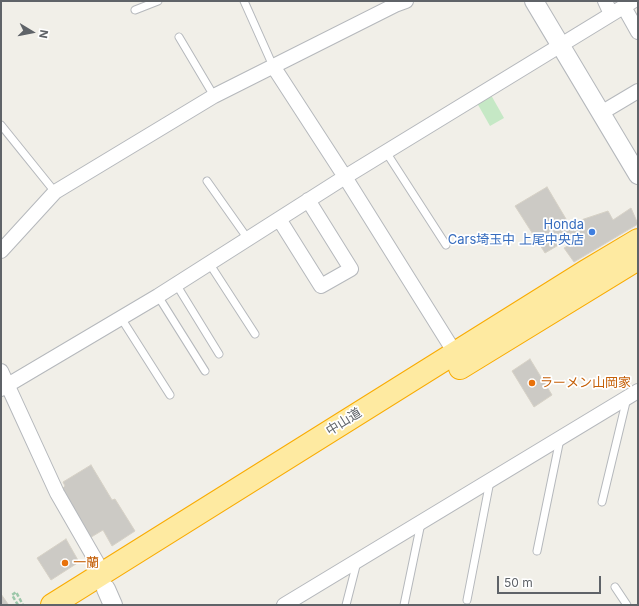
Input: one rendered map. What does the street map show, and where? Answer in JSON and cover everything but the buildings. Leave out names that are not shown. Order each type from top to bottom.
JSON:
[{"type":"highway","name":"中山道","points":[[52,605],[107,589],[455,353],[638,240]]},
{"type":"highway","name":"中山道","points":[[80,605],[421,391],[638,259]]},
{"type":"street","points":[[1,251],[55,192],[214,96],[395,5],[406,1]]},
{"type":"street","points":[[534,1],[638,175]]},
{"type":"street","points":[[605,1],[611,14]]},
{"type":"street","points":[[4,387],[158,296],[345,177],[628,4],[638,32]]},
{"type":"street","points":[[273,66],[345,177],[455,353]]},
{"type":"street","points":[[601,113],[638,91]]},
{"type":"street","points":[[279,219],[321,286],[351,269],[308,200]]},
{"type":"street","points":[[1,371],[4,387],[107,589]]},
{"type":"street","points":[[284,605],[632,394]]},
{"type":"lane","points":[[135,10],[158,1]]},
{"type":"lane","points":[[244,1],[273,66]]},
{"type":"lane","points":[[178,37],[214,96]]},
{"type":"lane","points":[[1,125],[55,192]]},
{"type":"lane","points":[[386,152],[446,245]]},
{"type":"lane","points":[[207,181],[248,239]]},
{"type":"lane","points":[[209,263],[254,334]]},
{"type":"lane","points":[[176,284],[219,354]]},
{"type":"lane","points":[[158,296],[204,371]]},
{"type":"lane","points":[[121,318],[170,395]]},
{"type":"lane","points":[[602,502],[632,394]]},
{"type":"lane","points":[[537,551],[560,438]]},
{"type":"lane","points":[[467,600],[490,481]]},
{"type":"lane","points":[[404,605],[421,522]]},
{"type":"lane","points":[[346,605],[357,561]]},
{"type":"lane","points":[[615,587],[627,605]]},
{"type":"path","points":[[18,605],[12,595],[16,592],[23,605]]},
{"type":"green space","points":[[491,95],[504,118],[490,126],[477,103]]},
{"type":"place","name":"Honda Cars埼玉中 上尾中央店","points":[[592,232]]},
{"type":"place","name":"ラーメン山岡家","points":[[532,383]]},
{"type":"place","name":"一蘭","points":[[65,563]]}]
